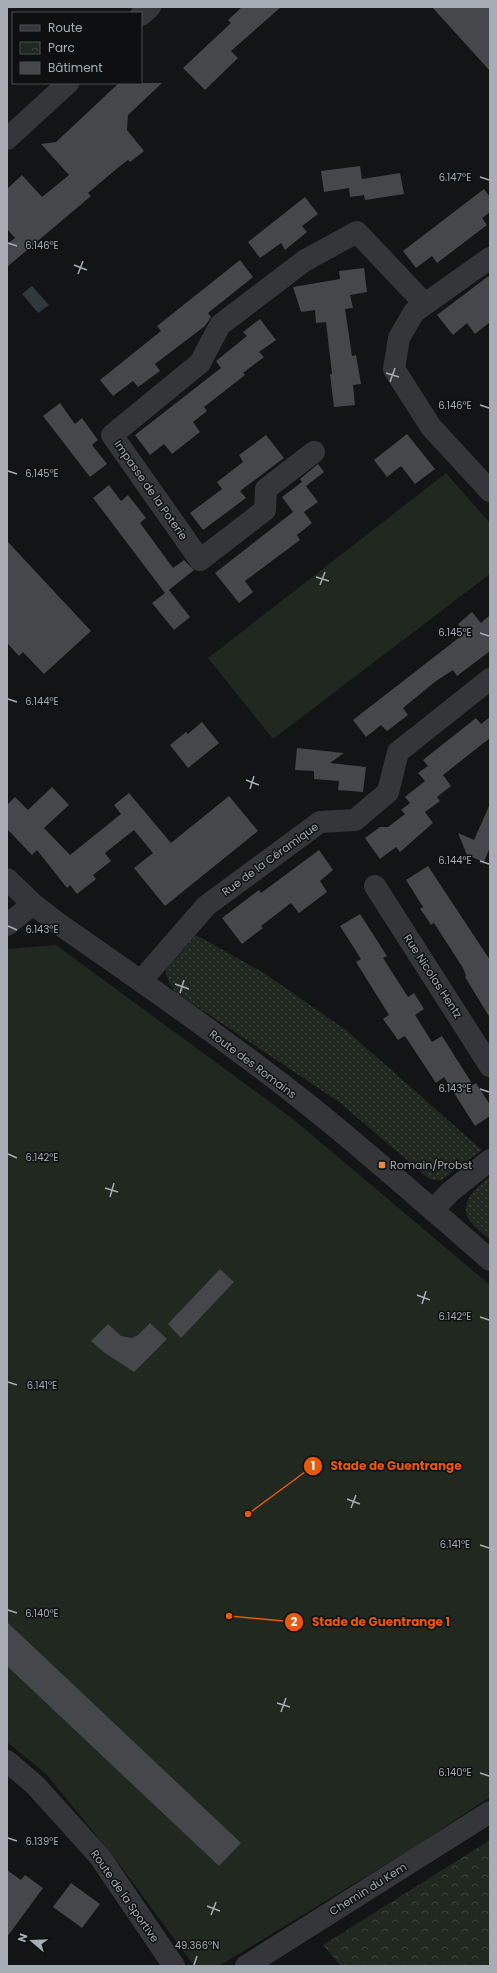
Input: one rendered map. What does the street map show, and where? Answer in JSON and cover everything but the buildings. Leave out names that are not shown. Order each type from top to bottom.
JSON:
[{"type":"street","points":[[142,14],[150,7]]},
{"type":"street","points":[[7,139],[67,84]]},
{"type":"street","name":"Impasse de la Poterie","points":[[314,452],[266,489],[265,510],[200,560],[112,435],[200,363],[220,325],[304,261],[357,232],[425,304]]},
{"type":"street","points":[[490,258],[414,312],[398,338],[394,369],[431,427],[490,491]]},
{"type":"street","name":"Rue de la Céramique","points":[[141,981],[206,906],[320,822],[355,820],[388,792],[398,752],[490,679]]},
{"type":"street","name":"Route des Romains","points":[[7,879],[33,904],[59,924],[239,1052],[306,1103],[382,1165],[490,1260]]},
{"type":"street","name":"Rue Nicolas Hentz","points":[[375,886],[490,1066]]},
{"type":"street","points":[[7,925],[33,904]]},
{"type":"street","points":[[433,1210],[450,1192],[490,1160]]},
{"type":"street","name":"Route de la Sportive","points":[[7,1761],[35,1784],[100,1857],[174,1966]]},
{"type":"street","name":"Chemin du Kem","points":[[246,1966],[490,1812]]},
{"type":"green space","points":[[446,473],[490,523],[490,574],[273,739],[208,658]]},
{"type":"green space","points":[[196,935],[264,973],[346,1030],[482,1150],[440,1181],[429,1179],[339,1102],[175,992],[169,983],[165,970]]},
{"type":"green space","points":[[56,945],[293,1119],[490,1285],[490,1797],[411,1849],[219,1966],[194,1966],[114,1857],[46,1774],[7,1742],[7,949]]},
{"type":"green space","points":[[490,1177],[490,1240],[469,1220],[466,1213],[466,1207],[470,1196]]},
{"type":"green space","points":[[490,1840],[490,1966],[341,1966],[323,1945]]},
{"type":"shaded area","points":[[32,286],[49,305],[38,313],[22,294]]},
{"type":"place","name":"Romain/Probst","points":[[382,1165]]},
{"type":"place","name":"Stade de Guentrange","points":[[248,1514]]},
{"type":"place","name":"Stade de Guentrange 1","points":[[229,1616]]}]
